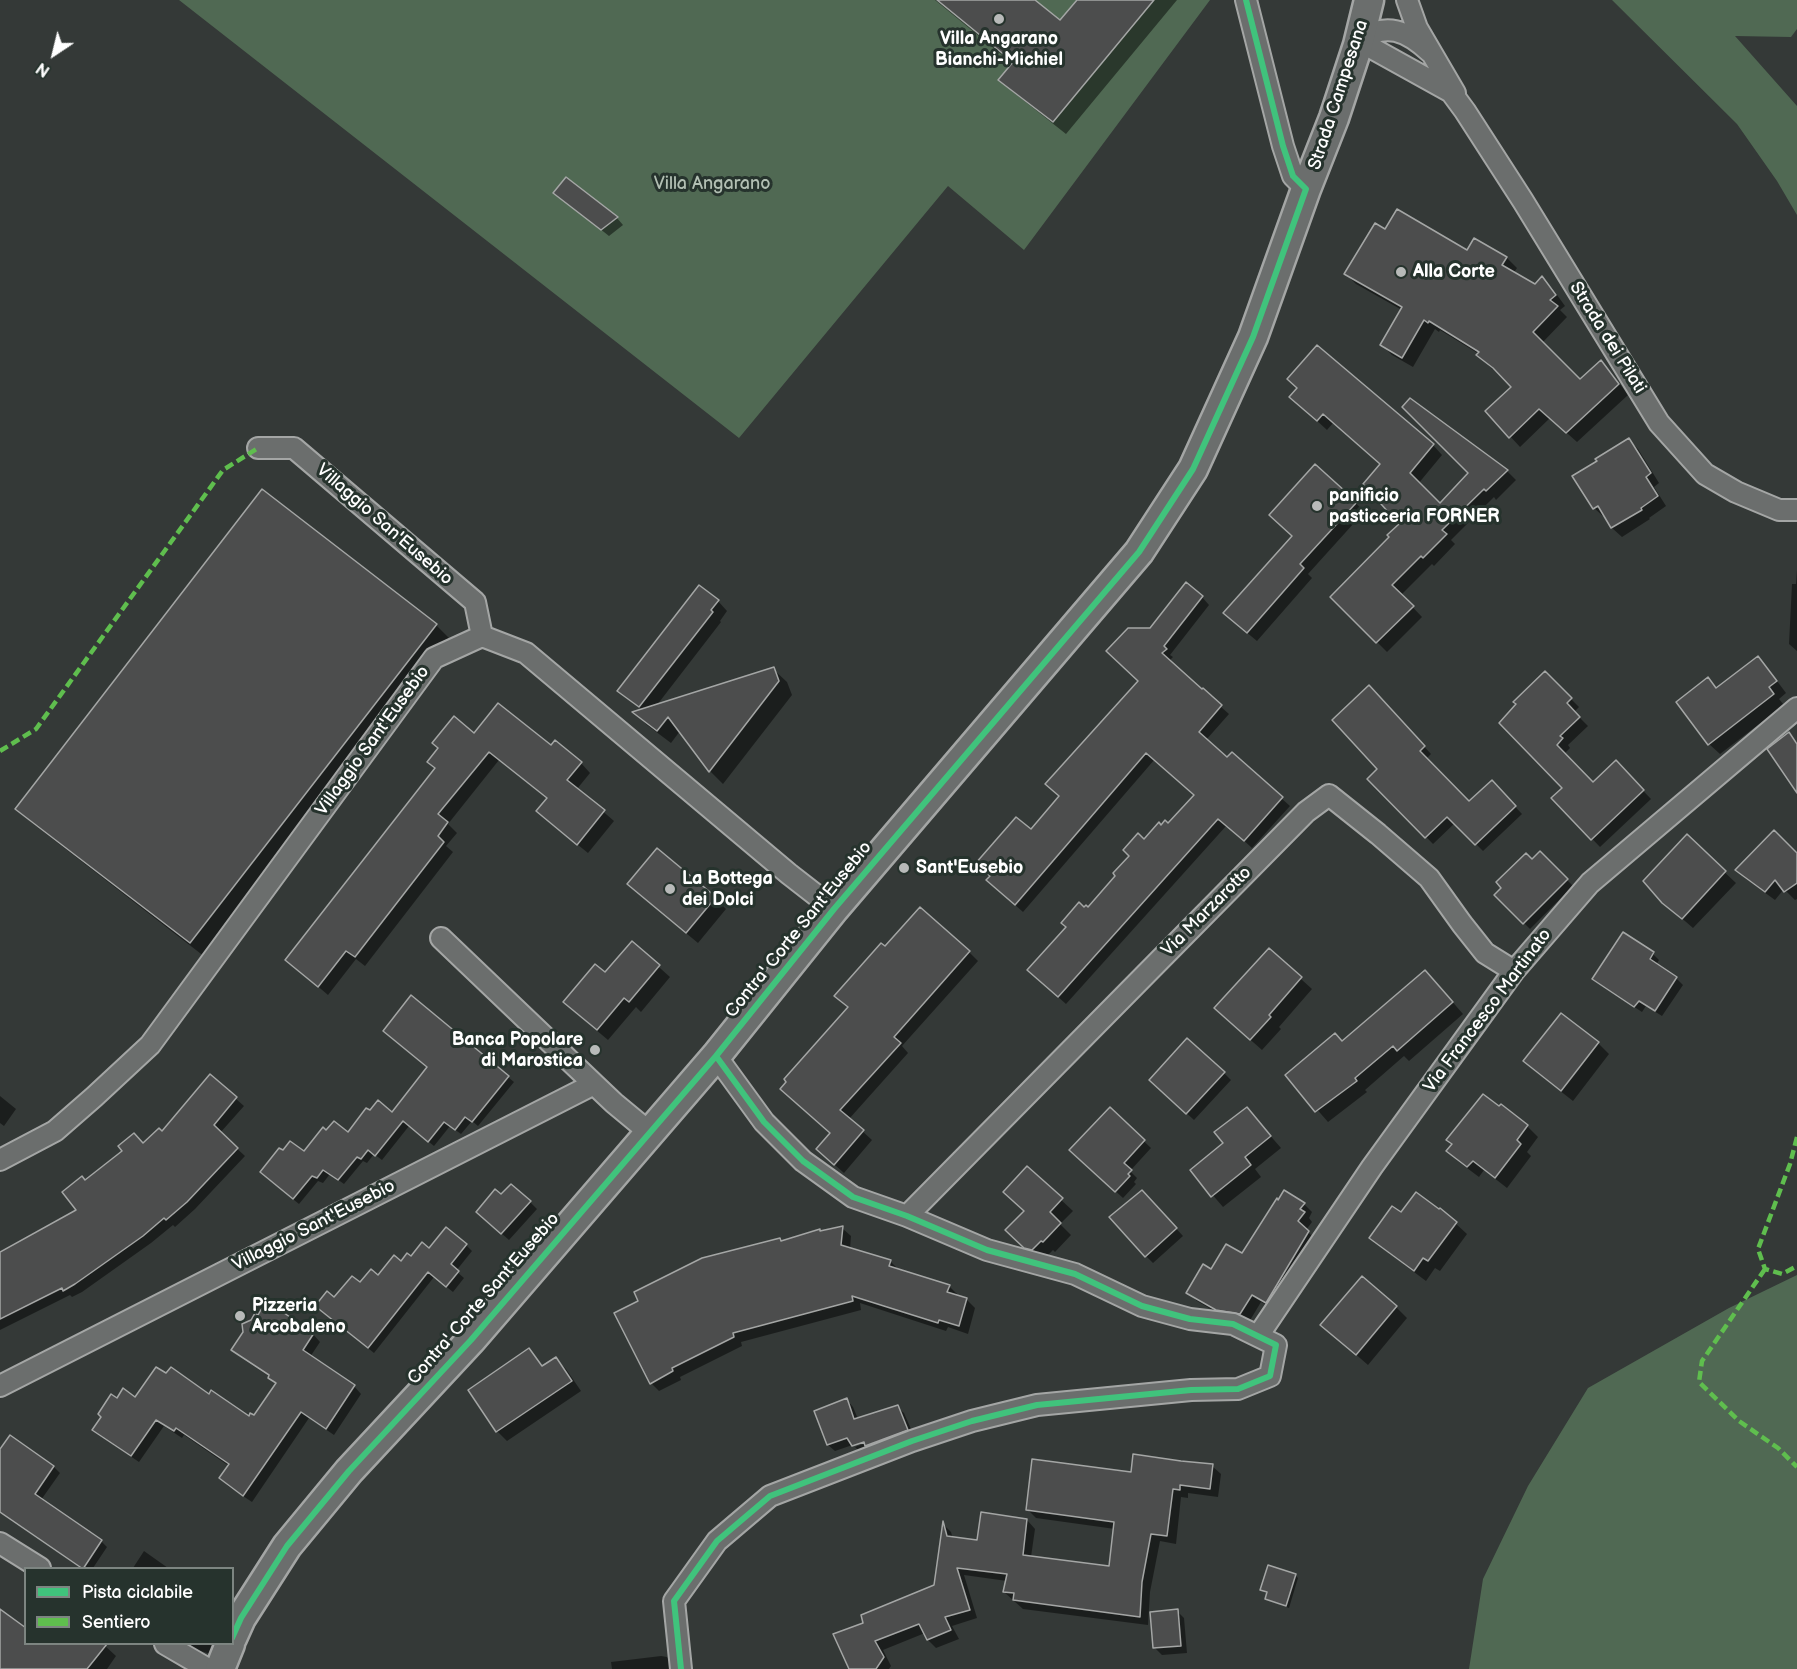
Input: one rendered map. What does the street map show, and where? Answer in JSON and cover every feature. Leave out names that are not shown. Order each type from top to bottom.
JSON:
[{"type":"street","points":[[1246,0],[1283,146],[1293,176],[1306,189]]},
{"type":"street","name":"Strada Campesana","points":[[1306,189],[1334,118],[1359,41],[1369,0]]},
{"type":"street","name":"Strada dei Pilati","points":[[1407,0],[1417,28],[1430,51],[1659,423],[1705,474],[1736,492],[1779,510],[1797,510]]},
{"type":"street","name":"Strada dei Pilati","points":[[1430,51],[1412,38],[1390,30],[1371,33],[1359,41],[1451,92],[1466,111]]},
{"type":"street","name":"Contra' Corte Sant'Eusebio","points":[[234,1634],[241,1618],[287,1546],[349,1471],[471,1340],[716,1056],[834,909],[1138,552],[1193,469],[1253,337],[1306,189]]},
{"type":"street","name":"Villaggio San'Eusebio","points":[[258,448],[294,448],[475,602],[482,636]]},
{"type":"street","points":[[482,636],[526,653],[789,874],[834,909]]},
{"type":"street","name":"Villaggio Sant'Eusebio","points":[[0,1160],[55,1131],[150,1045],[434,658],[482,636]]},
{"type":"street","name":"Via Francesco Martinato","points":[[1258,1336],[1372,1167],[1514,971],[1590,883],[1797,708]]},
{"type":"street","name":"Via Marzarotto","points":[[906,1216],[1306,812],[1329,795],[1429,878],[1485,953],[1514,971]]},
{"type":"street","points":[[441,938],[594,1084],[649,1132]]},
{"type":"street","points":[[681,1669],[674,1601],[717,1540],[770,1496],[912,1441],[972,1421],[1037,1405],[1191,1390],[1238,1389],[1270,1376],[1276,1345],[1233,1324],[1190,1319],[1142,1306],[1075,1274],[987,1250],[906,1216],[853,1197],[803,1161],[764,1122],[716,1056]]},
{"type":"street","name":"Villaggio Sant'Eusebio","points":[[0,1386],[594,1084]]},
{"type":"street","points":[[0,1544],[37,1567]]},
{"type":"street","points":[[167,1645],[208,1669]]},
{"type":"street","points":[[220,1669],[230,1645]]},
{"type":"green space","name":"Villa Angarano","points":[[179,0],[1210,0],[1024,250],[948,186],[739,438]]},
{"type":"green space","points":[[1612,0],[1797,0],[1797,29],[1791,37],[1735,36],[1797,106],[1797,215],[1777,181],[1737,124]]},
{"type":"green space","points":[[1797,1275],[1797,1669],[1469,1669],[1483,1579],[1528,1486],[1588,1388],[1729,1308]]},
{"type":"building","points":[[937,0],[1035,0],[1060,20],[1077,0],[1154,0],[1053,122],[998,80],[1013,62]]},
{"type":"building","points":[[566,177],[618,217],[601,230],[553,193]]},
{"type":"building","points":[[1397,209],[1467,250],[1474,238],[1507,257],[1502,265],[1535,284],[1542,276],[1556,295],[1550,300],[1558,306],[1533,332],[1580,379],[1601,360],[1619,384],[1566,433],[1539,409],[1509,438],[1485,411],[1511,387],[1493,368],[1476,355],[1479,352],[1424,320],[1402,358],[1380,345],[1402,307],[1344,274],[1375,223],[1385,229]]},
{"type":"building","points":[[1317,345],[1434,444],[1410,473],[1440,503],[1468,473],[1402,407],[1410,398],[1508,470],[1486,491],[1484,489],[1442,530],[1447,534],[1392,585],[1414,606],[1376,643],[1330,597],[1399,524],[1363,484],[1380,464],[1323,414],[1317,421],[1289,397],[1297,388],[1287,379]]},
{"type":"building","points":[[1629,438],[1651,473],[1646,477],[1658,496],[1641,508],[1642,510],[1611,528],[1598,506],[1593,509],[1572,476]]},
{"type":"building","points":[[1315,464],[1357,502],[1300,564],[1304,568],[1247,633],[1223,613],[1292,536],[1269,515]]},
{"type":"building","points":[[262,489],[437,624],[190,943],[15,809]]},
{"type":"building","points":[[1186,582],[1203,596],[1164,646],[1167,649],[1162,653],[1222,705],[1199,732],[1227,757],[1232,752],[1283,797],[1244,841],[1218,819],[1058,997],[1027,970],[1066,927],[1061,923],[1079,902],[1084,907],[1086,905],[1088,907],[1115,876],[1113,873],[1129,856],[1123,850],[1138,833],[1144,839],[1159,822],[1161,825],[1165,820],[1168,823],[1194,795],[1146,753],[1015,905],[986,880],[990,876],[975,864],[1016,817],[1031,829],[1059,796],[1045,784],[1138,681],[1106,651],[1128,628],[1150,628]]},
{"type":"building","points":[[699,585],[719,600],[711,610],[713,612],[639,707],[617,691]]},
{"type":"building","points":[[1758,656],[1777,681],[1769,687],[1774,694],[1708,745],[1676,702],[1708,677],[1716,688]]},
{"type":"building","points":[[774,667],[779,681],[709,772],[668,717],[657,731],[632,712]]},
{"type":"building","points":[[1545,671],[1572,698],[1567,703],[1580,717],[1560,736],[1563,738],[1557,745],[1593,782],[1616,760],[1644,790],[1591,840],[1551,798],[1562,788],[1499,723],[1516,704],[1513,702]]},
{"type":"building","points":[[1369,685],[1425,746],[1420,751],[1469,801],[1492,780],[1516,806],[1475,845],[1447,817],[1425,838],[1367,779],[1377,769],[1332,720]]},
{"type":"building","points":[[498,703],[551,745],[555,740],[582,762],[567,780],[605,810],[577,845],[536,811],[547,798],[489,752],[438,814],[448,822],[438,836],[444,842],[355,957],[346,951],[318,987],[285,960],[435,768],[427,762],[438,748],[432,743],[454,716],[474,733]]},
{"type":"building","points":[[1789,732],[1797,744],[1797,793],[1767,749]]},
{"type":"building","points":[[1774,830],[1797,853],[1797,883],[1784,892],[1775,880],[1765,892],[1735,870]]},
{"type":"building","points":[[1687,834],[1726,871],[1682,919],[1662,903],[1643,881]]},
{"type":"building","points":[[657,848],[716,897],[686,933],[627,884]]},
{"type":"building","points":[[1540,851],[1568,879],[1523,924],[1494,895],[1501,888],[1496,882],[1526,853],[1532,859]]},
{"type":"building","points":[[920,907],[970,951],[894,1037],[901,1043],[840,1110],[864,1130],[834,1165],[816,1149],[830,1133],[780,1089],[786,1082],[784,1079],[848,1007],[834,996],[881,943],[885,946]]},
{"type":"building","points":[[1623,932],[1654,952],[1650,959],[1677,977],[1655,1011],[1639,1001],[1634,1007],[1592,979]]},
{"type":"building","points":[[632,941],[660,965],[629,1002],[624,998],[597,1030],[563,1002],[595,964],[605,972]]},
{"type":"building","points":[[1269,948],[1302,977],[1250,1040],[1214,1008]]},
{"type":"building","points":[[1425,970],[1453,1002],[1397,1051],[1393,1046],[1355,1078],[1357,1081],[1315,1112],[1285,1075],[1335,1033],[1342,1041]]},
{"type":"building","points":[[411,995],[509,1076],[472,1122],[465,1117],[455,1130],[444,1122],[428,1142],[403,1121],[375,1156],[368,1150],[361,1159],[357,1157],[338,1180],[323,1170],[317,1178],[312,1176],[293,1199],[260,1172],[279,1148],[283,1150],[290,1141],[304,1151],[323,1127],[326,1130],[334,1121],[348,1132],[366,1108],[370,1110],[378,1100],[392,1112],[427,1067],[383,1031]]},
{"type":"building","points":[[1561,1013],[1599,1042],[1561,1091],[1523,1061]]},
{"type":"building","points":[[1187,1038],[1225,1072],[1186,1114],[1149,1080]]},
{"type":"building","points":[[210,1074],[237,1097],[214,1125],[238,1148],[187,1202],[166,1220],[164,1218],[143,1236],[75,1284],[63,1291],[62,1288],[0,1319],[0,1252],[76,1210],[62,1192],[82,1176],[85,1180],[122,1151],[118,1146],[134,1133],[143,1143],[159,1128],[162,1131]]},
{"type":"building","points":[[1483,1094],[1499,1106],[1501,1104],[1528,1125],[1517,1140],[1521,1144],[1495,1178],[1473,1161],[1467,1167],[1446,1151],[1452,1144],[1446,1140]]},
{"type":"building","points":[[1110,1107],[1145,1140],[1124,1163],[1132,1170],[1128,1174],[1130,1176],[1115,1192],[1069,1150]]},
{"type":"building","points":[[1247,1107],[1271,1136],[1245,1157],[1251,1165],[1211,1197],[1190,1170],[1223,1143],[1214,1132]]},
{"type":"building","points":[[1027,1166],[1063,1198],[1050,1212],[1061,1223],[1032,1250],[1024,1248],[1005,1230],[1024,1211],[1003,1192]]},
{"type":"building","points":[[511,1184],[531,1201],[501,1234],[476,1212],[495,1189],[501,1194]]},
{"type":"building","points":[[1142,1190],[1177,1228],[1145,1257],[1109,1217]]},
{"type":"building","points":[[1284,1190],[1305,1203],[1300,1209],[1305,1212],[1298,1221],[1309,1231],[1266,1303],[1252,1295],[1240,1314],[1216,1310],[1186,1293],[1203,1264],[1211,1269],[1226,1244],[1242,1253]]},
{"type":"building","points":[[1416,1192],[1457,1222],[1428,1261],[1423,1258],[1414,1271],[1369,1238],[1392,1206],[1401,1212]]},
{"type":"building","points":[[843,1226],[841,1245],[891,1260],[889,1266],[950,1285],[947,1292],[967,1298],[959,1326],[939,1320],[938,1323],[852,1296],[853,1301],[733,1333],[734,1337],[672,1368],[673,1371],[650,1384],[614,1313],[638,1301],[634,1292],[702,1258],[780,1238],[781,1241],[820,1229],[820,1231]]},
{"type":"building","points":[[446,1227],[467,1244],[451,1264],[459,1271],[446,1287],[428,1272],[368,1348],[315,1306],[327,1291],[334,1297],[352,1276],[360,1282],[371,1269],[378,1275],[394,1255],[401,1261],[407,1253],[411,1256],[422,1242],[429,1248]]},
{"type":"building","points":[[1362,1276],[1397,1306],[1356,1355],[1320,1325]]},
{"type":"building","points":[[266,1301],[314,1333],[303,1350],[355,1385],[326,1429],[301,1412],[243,1496],[219,1478],[229,1464],[176,1428],[174,1431],[156,1420],[131,1456],[92,1430],[101,1417],[98,1414],[111,1394],[117,1398],[123,1388],[135,1397],[156,1367],[166,1373],[171,1367],[209,1394],[211,1390],[249,1416],[250,1413],[254,1415],[276,1383],[268,1378],[269,1375],[231,1350],[243,1332],[242,1324],[251,1320],[255,1313],[258,1315]]},
{"type":"building","points":[[529,1348],[542,1366],[556,1357],[572,1381],[496,1432],[468,1390]]},
{"type":"building","points":[[847,1398],[854,1419],[898,1405],[908,1430],[865,1446],[864,1442],[852,1446],[847,1438],[827,1445],[814,1411]]},
{"type":"building","points":[[10,1435],[54,1466],[35,1494],[102,1540],[84,1567],[80,1567],[0,1512],[0,1449]]},
{"type":"building","points":[[1133,1454],[1213,1464],[1210,1489],[1180,1485],[1180,1490],[1173,1489],[1167,1536],[1151,1534],[1142,1582],[1140,1617],[1013,1600],[1014,1593],[1003,1592],[1007,1574],[957,1568],[970,1610],[945,1617],[951,1630],[927,1640],[919,1624],[875,1641],[884,1657],[876,1669],[849,1669],[833,1634],[863,1623],[861,1615],[934,1585],[943,1521],[947,1536],[977,1540],[981,1512],[1027,1519],[1023,1555],[1109,1566],[1114,1522],[1026,1510],[1032,1459],[1131,1472]]},
{"type":"building","points":[[1268,1565],[1296,1574],[1286,1606],[1265,1599],[1267,1592],[1260,1590]]},
{"type":"building","points":[[0,1609],[24,1627],[24,1645],[106,1645],[87,1669],[0,1669]]},
{"type":"building","points":[[1178,1609],[1181,1646],[1153,1648],[1150,1612]]},
{"type":"marked path","points":[[0,751],[36,729],[223,470],[258,448]]},
{"type":"marked path","points":[[1797,1137],[1790,1164],[1758,1249],[1765,1269],[1782,1274],[1797,1266]]},
{"type":"marked path","points":[[1765,1269],[1702,1361],[1699,1382],[1739,1421],[1778,1448],[1797,1467]]},
{"type":"cycle path","points":[[234,1634],[241,1618],[287,1546],[349,1471],[471,1340],[716,1056],[834,909],[1139,552],[1193,469],[1253,337],[1306,189],[1293,176],[1283,146],[1246,0]]},
{"type":"cycle path","points":[[681,1669],[674,1601],[717,1541],[770,1496],[912,1441],[972,1421],[1037,1405],[1191,1390],[1238,1389],[1270,1376],[1276,1345],[1233,1324],[1190,1319],[1142,1306],[1075,1274],[987,1250],[907,1216],[853,1197],[803,1161],[764,1122],[716,1056]]},
{"type":"place","name":"Villa Angarano Bianchi-Michiel","points":[[999,19]]},
{"type":"place","name":"Alla Corte","points":[[1401,272]]},
{"type":"place","name":"panificio pasticceria FORNER","points":[[1317,506]]},
{"type":"place","name":"Sant'Eusebio","points":[[904,868]]},
{"type":"place","name":"La Bottega dei Dolci","points":[[670,889]]},
{"type":"place","name":"Banca Popolare di Marostica","points":[[595,1050]]},
{"type":"place","name":"Pizzeria Arcobaleno","points":[[240,1316]]}]
